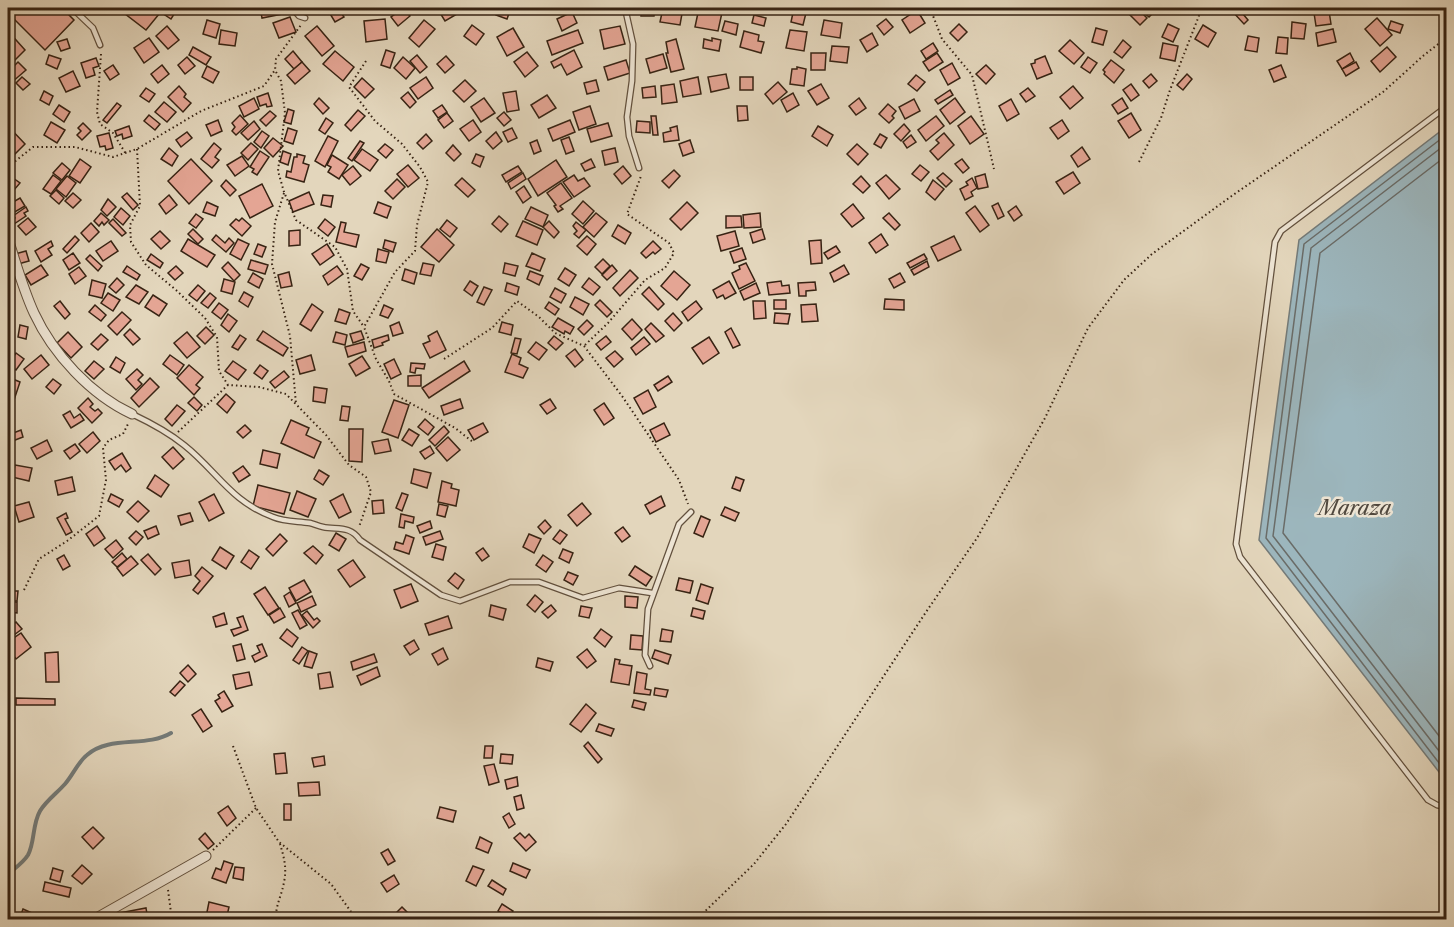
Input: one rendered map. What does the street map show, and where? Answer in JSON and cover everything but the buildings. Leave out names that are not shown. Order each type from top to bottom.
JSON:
[{"type":"street","points":[[8,239],[34,312],[50,342],[92,387],[119,408],[132,414]]},
{"type":"street","points":[[93,920],[206,856]]},
{"type":"lane","points":[[72,8],[93,28],[100,45]]},
{"type":"lane","points":[[292,8],[299,16],[305,18]]},
{"type":"lane","points":[[625,8],[633,44],[632,81],[627,117],[629,136],[639,168]]},
{"type":"lane","points":[[1446,107],[1281,231],[1275,242],[1236,544],[1240,557],[1428,800],[1437,806],[1446,807]]},
{"type":"lane","points":[[132,414],[173,437],[212,471],[230,492],[261,512],[288,521],[323,527],[340,527],[357,535],[360,540],[441,595],[460,601],[510,582],[539,582],[583,598],[619,588],[652,593]]},
{"type":"lane","points":[[650,666],[645,655],[648,609],[652,593],[679,524],[691,512]]},
{"type":"path","points":[[8,167],[33,147],[75,147],[113,157],[126,154],[201,111],[264,86],[275,70],[276,59],[305,18],[317,8]]},
{"type":"path","points":[[930,8],[942,39],[972,75],[994,170]]},
{"type":"path","points":[[1139,162],[1161,118],[1202,8]]},
{"type":"path","points":[[696,920],[754,864],[786,824],[977,538],[1045,418],[1088,328],[1124,280],[1152,254],[1224,201],[1383,92],[1446,38]]},
{"type":"path","points":[[100,45],[102,61],[97,112],[100,124],[113,132],[126,154]]},
{"type":"path","points":[[364,327],[395,272],[415,251],[417,225],[428,182],[420,167],[402,144],[375,121],[349,87],[366,62]]},
{"type":"path","points":[[275,70],[281,81],[285,113],[278,171],[284,193],[296,219],[335,247],[347,269],[353,311],[364,327],[376,359],[394,394],[455,428],[473,442]]},
{"type":"path","points":[[137,149],[140,206],[130,225],[131,242],[146,265],[204,318],[217,337],[219,371],[228,385]]},
{"type":"path","points":[[584,346],[608,323],[645,280],[665,268],[674,253],[669,243],[627,214],[642,178],[639,168]]},
{"type":"path","points":[[284,193],[275,222],[272,264],[290,336],[296,405]]},
{"type":"path","points":[[444,359],[492,328],[517,301],[539,317],[555,333],[584,346],[680,480],[691,512]]},
{"type":"path","points":[[173,437],[228,385],[259,387],[286,394],[326,435],[349,465],[366,477],[371,492],[357,535]]},
{"type":"path","points":[[24,590],[39,559],[68,541],[99,516],[106,480],[103,447],[109,440],[123,434],[132,414]]},
{"type":"path","points":[[233,746],[256,808],[279,842],[285,861],[284,882],[276,911],[276,920]]},
{"type":"path","points":[[206,856],[256,808]]},
{"type":"path","points":[[279,842],[332,884],[357,920]]},
{"type":"path","points":[[167,879],[172,920]]},
{"type":"water","name":"Maraza","points":[[1446,127],[1446,781],[1259,540],[1299,240]]},
{"type":"waterway","points":[[8,874],[28,855],[40,811],[87,755],[106,745],[151,740],[171,733]]}]
